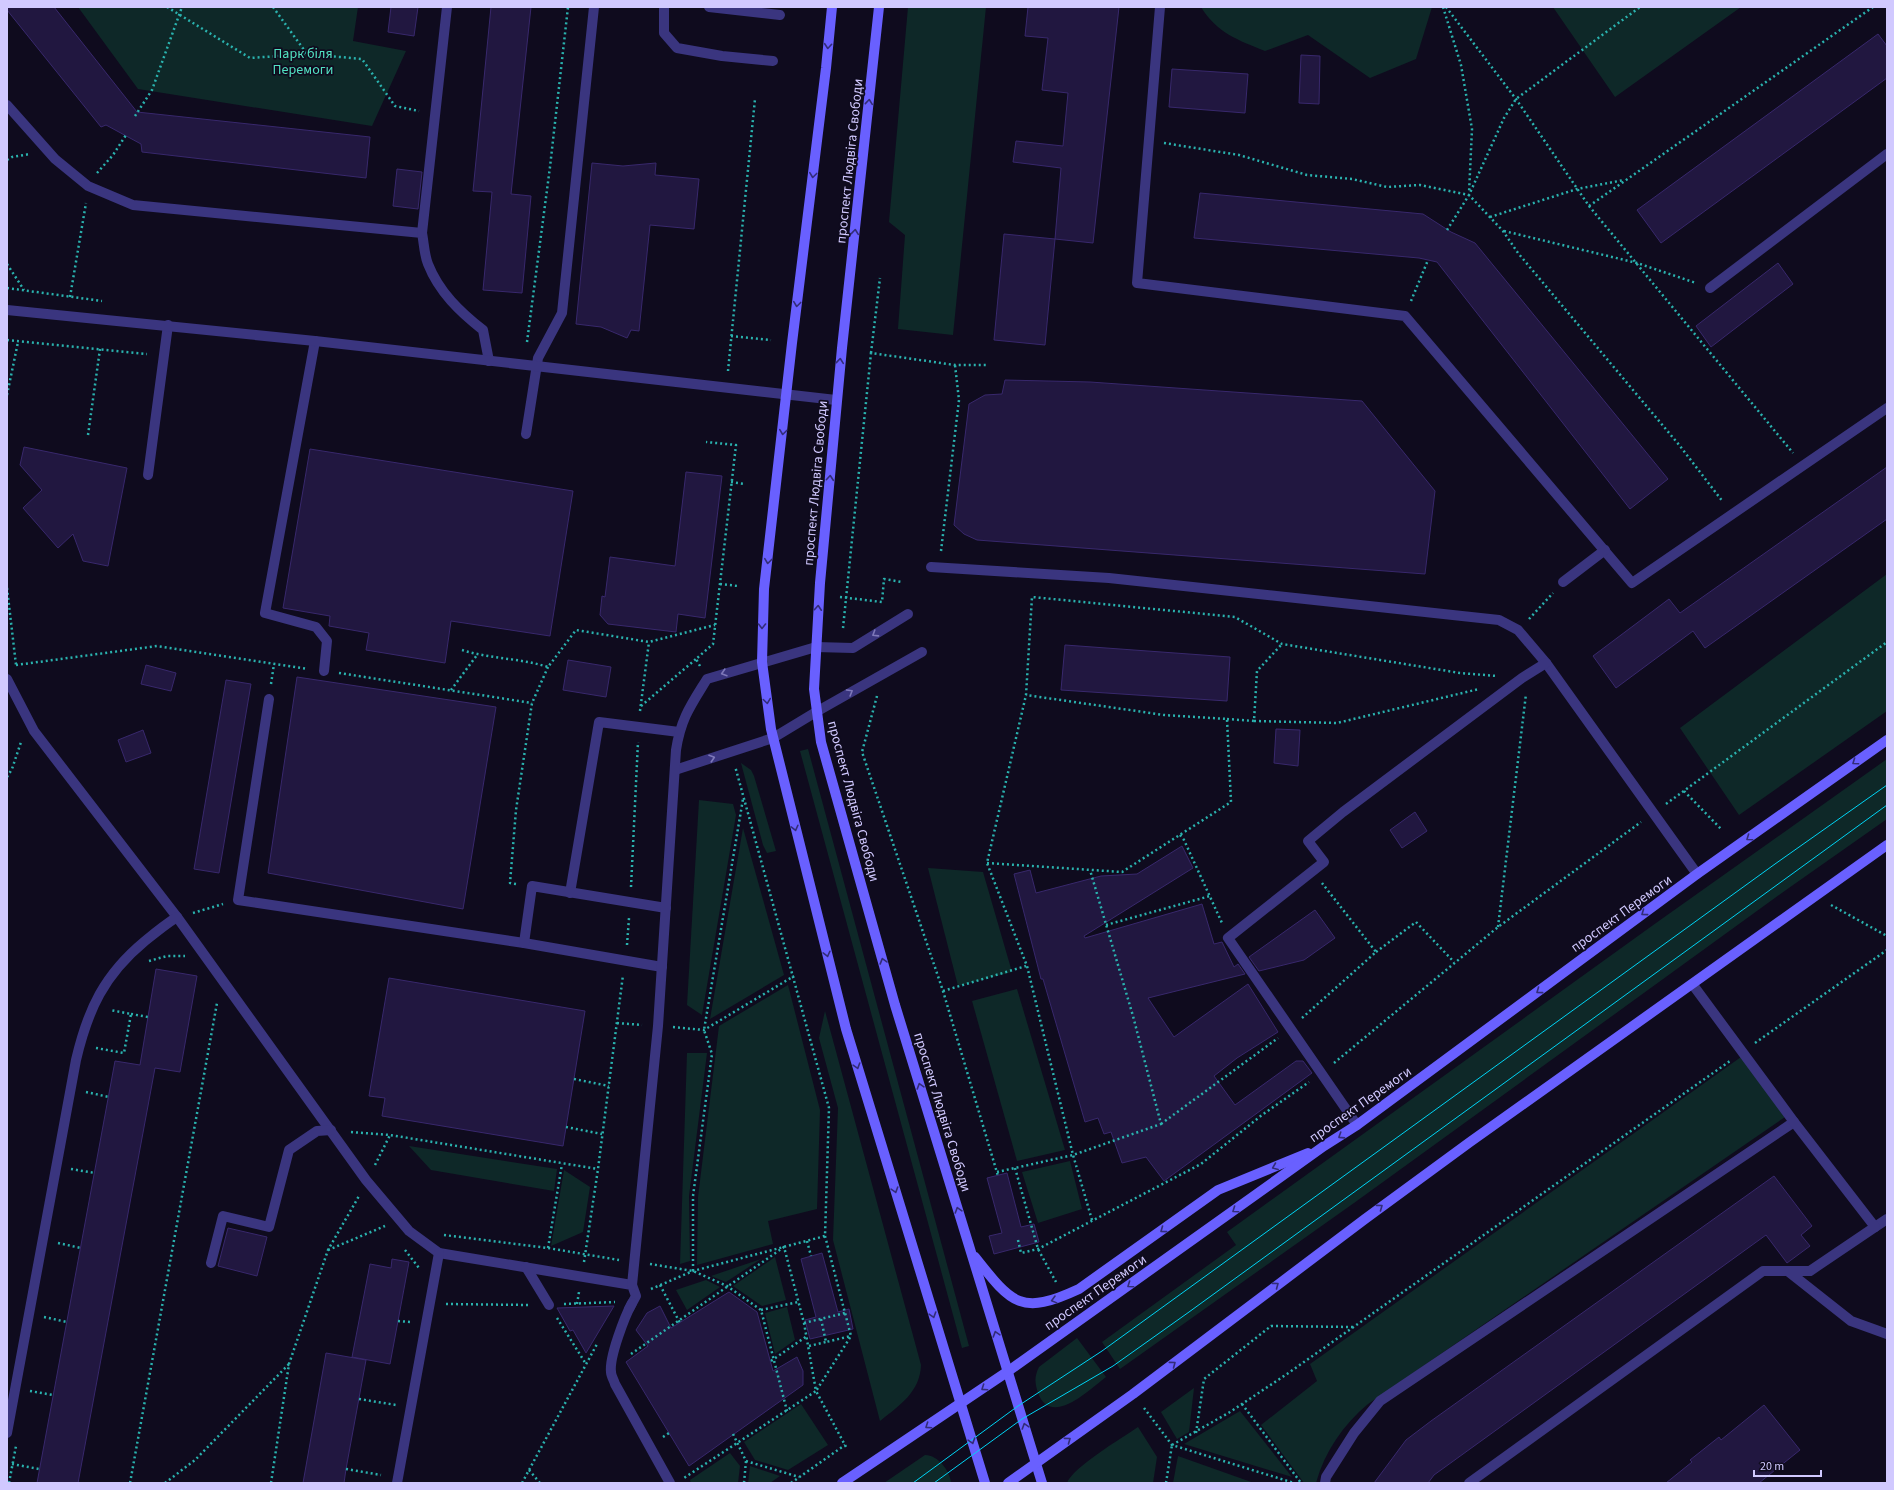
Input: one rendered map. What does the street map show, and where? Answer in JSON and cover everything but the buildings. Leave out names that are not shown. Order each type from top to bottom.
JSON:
[{"type":"main road","points":[[832,7],[764,589],[762,662],[773,738],[846,1029],[985,1483]]},
{"type":"main road","name":"проспект Людвіга Свободи","points":[[879,7],[836,400],[816,646],[814,689],[816,712],[823,748],[893,997],[1042,1483]]},
{"type":"main road","name":"проспект Перемоги","points":[[842,1483],[1007,1372],[1324,1146],[1357,1125],[1697,874],[1887,740]]},
{"type":"main road","points":[[1008,1483],[1133,1394],[1389,1201],[1887,845]]},
{"type":"main road","points":[[971,1252],[1001,1290],[1013,1299],[1028,1304],[1058,1299],[1079,1289],[1218,1190],[1324,1146]]},
{"type":"street","points":[[447,7],[422,233],[428,263],[440,287],[462,314],[483,330],[490,361]]},
{"type":"street","points":[[526,434],[538,358],[562,313],[594,7]]},
{"type":"street","points":[[664,7],[664,33],[677,48],[722,56],[772,61]]},
{"type":"street","points":[[709,7],[780,15]]},
{"type":"street","points":[[1160,7],[1137,283],[1406,316],[1632,583],[1887,408]]},
{"type":"street","points":[[7,105],[55,159],[88,186],[133,205],[422,233]]},
{"type":"street","points":[[1710,288],[1887,154]]},
{"type":"street","points":[[7,310],[168,325],[787,393],[836,400]]},
{"type":"street","points":[[148,475],[168,325]]},
{"type":"street","points":[[315,341],[265,613],[316,627],[327,641],[324,671]]},
{"type":"street","points":[[1563,582],[1604,550]]},
{"type":"street","points":[[935,567],[1109,578],[1499,620],[1518,630],[1546,663],[1697,874]]},
{"type":"street","points":[[670,1483],[615,1384],[611,1372],[612,1358],[624,1317],[636,1296],[632,1284],[658,1026],[675,770],[679,732],[687,710],[707,679],[816,646],[853,648],[908,614]]},
{"type":"street","points":[[675,770],[773,738],[922,652]]},
{"type":"street","points":[[1357,1125],[1323,1073],[1228,938],[1324,862],[1308,841],[1343,812],[1522,678],[1546,663]]},
{"type":"street","points":[[7,680],[34,731],[178,917],[366,1180],[409,1231],[439,1253],[632,1284]]},
{"type":"street","points":[[269,699],[238,900],[524,943],[662,967]]},
{"type":"street","points":[[570,893],[599,722],[679,732]]},
{"type":"street","points":[[524,943],[532,886],[666,908]]},
{"type":"street","points":[[7,1433],[80,1043],[96,1001],[109,978],[122,961],[167,923],[178,917]]},
{"type":"street","points":[[1693,985],[1794,1122],[1875,1227]]},
{"type":"street","points":[[1326,1483],[1326,1477],[1354,1433],[1380,1401],[1794,1122]]},
{"type":"street","points":[[211,1263],[223,1216],[269,1227],[288,1150],[317,1131],[331,1130]]},
{"type":"street","points":[[1469,1483],[1763,1271],[1810,1271],[1887,1218]]},
{"type":"street","points":[[397,1483],[439,1253]]},
{"type":"street","points":[[526,1267],[549,1305]]},
{"type":"street","points":[[1789,1272],[1851,1321],[1887,1334]]},
{"type":"path","points":[[167,7],[250,58],[307,54],[362,59],[395,106],[435,114]]},
{"type":"path","points":[[135,116],[152,90],[182,7]]},
{"type":"path","points":[[272,7],[307,54]]},
{"type":"path","points":[[526,349],[550,167],[568,7]]},
{"type":"path","points":[[1444,7],[1461,65],[1472,129],[1469,195]]},
{"type":"path","points":[[1444,7],[1516,99],[1589,206],[1803,466]]},
{"type":"path","points":[[1447,230],[1469,195],[1504,118],[1516,99],[1640,7]]},
{"type":"path","points":[[1589,206],[1873,7]]},
{"type":"path","points":[[727,376],[755,99]]},
{"type":"path","points":[[70,297],[88,186],[99,170],[113,155],[126,135]]},
{"type":"path","points":[[1149,142],[1186,145],[1239,155],[1307,175],[1352,179],[1387,187],[1420,185],[1469,195],[1503,231],[1518,253],[1680,446],[1733,515]]},
{"type":"path","points":[[1490,217],[1577,189],[1626,180]]},
{"type":"path","points":[[1503,231],[1637,263],[1710,288]]},
{"type":"path","points":[[1406,316],[1428,260]]},
{"type":"path","points":[[7,264],[25,290]]},
{"type":"path","points":[[843,628],[880,278]]},
{"type":"path","points":[[731,336],[771,340]]},
{"type":"path","points":[[7,340],[164,356]]},
{"type":"path","points":[[7,395],[8,383],[18,342]]},
{"type":"path","points":[[88,435],[100,349]]},
{"type":"path","points":[[871,353],[954,365],[988,365]]},
{"type":"path","points":[[935,567],[959,400],[954,365]]},
{"type":"path","points":[[641,706],[713,644],[736,445],[706,442]]},
{"type":"path","points":[[731,482],[745,484]]},
{"type":"path","points":[[840,598],[882,602],[884,579],[902,582]]},
{"type":"path","points":[[1518,630],[1563,582]]},
{"type":"path","points":[[720,584],[738,586]]},
{"type":"path","points":[[7,588],[16,665]]},
{"type":"path","points":[[1092,1220],[1073,1155],[1027,966],[987,863],[1026,695],[1032,597],[1235,617],[1282,644],[1460,673],[1522,678],[1527,698],[1498,926]]},
{"type":"path","points":[[532,886],[510,883],[516,810],[532,703],[548,667],[576,630],[649,642],[715,625]]},
{"type":"path","points":[[1018,1240],[1021,1253],[1038,1249],[1201,1164],[1262,1115],[1323,1073],[1498,926],[1887,642]]},
{"type":"path","points":[[1254,721],[1257,671],[1282,644]]},
{"type":"path","points":[[12,670],[16,665],[157,646],[532,703]]},
{"type":"path","points":[[462,650],[477,655],[530,661],[548,667]]},
{"type":"path","points":[[451,690],[477,655]]},
{"type":"path","points":[[696,659],[707,679]]},
{"type":"path","points":[[1026,695],[1164,715],[1254,721],[1337,723],[1484,688]]},
{"type":"path","points":[[878,692],[862,752],[942,991],[997,1174],[1015,1168],[1073,1155],[1160,1124],[1133,1016],[1090,870]]},
{"type":"path","points":[[987,863],[1122,872],[1231,802],[1227,719]]},
{"type":"path","points":[[7,776],[12,769],[22,741]]},
{"type":"path","points":[[681,1480],[816,1391],[851,1336],[825,1236],[829,1108],[734,762]]},
{"type":"path","points":[[1684,791],[1722,830]]},
{"type":"path","points":[[693,1271],[693,1196],[712,1054],[704,1030],[744,797]]},
{"type":"path","points":[[1180,835],[1184,840],[1228,938]]},
{"type":"path","points":[[1106,925],[1210,896]]},
{"type":"path","points":[[178,917],[238,900]]},
{"type":"path","points":[[1831,905],[1887,936]]},
{"type":"path","points":[[1376,952],[1416,922],[1454,962]]},
{"type":"path","points":[[1172,1445],[1196,1433],[1242,1404],[1887,950]]},
{"type":"path","points":[[144,963],[167,956],[192,956]]},
{"type":"path","points":[[942,991],[1027,966]]},
{"type":"path","points":[[704,1030],[794,976]]},
{"type":"path","points":[[130,1483],[218,1000]]},
{"type":"path","points":[[108,1010],[148,1017]]},
{"type":"path","points":[[91,1047],[124,1054],[132,1014]]},
{"type":"path","points":[[574,1079],[609,1086]]},
{"type":"path","points":[[83,1091],[109,1097]]},
{"type":"path","points":[[566,1127],[602,1134]]},
{"type":"path","points":[[331,1130],[390,1135],[598,1169]]},
{"type":"path","points":[[548,1248],[562,1164]]},
{"type":"path","points":[[68,1168],[94,1173]]},
{"type":"path","points":[[1015,1168],[1038,1249],[1058,1284]]},
{"type":"path","points":[[272,1483],[289,1364],[328,1250],[386,1226],[398,1218]]},
{"type":"path","points":[[440,1234],[585,1254]]},
{"type":"path","points":[[430,1304],[549,1305],[622,1302],[693,1271],[825,1236]]},
{"type":"path","points":[[807,1241],[811,1256]]},
{"type":"path","points":[[54,1243],[81,1248]]},
{"type":"path","points":[[629,1356],[784,1247]]},
{"type":"path","points":[[784,1247],[807,1336],[816,1391],[845,1446],[791,1483]]},
{"type":"path","points":[[693,1271],[727,1286],[761,1310],[772,1360],[786,1411]]},
{"type":"path","points":[[660,1286],[679,1321]]},
{"type":"path","points":[[761,1310],[798,1302]]},
{"type":"path","points":[[549,1305],[586,1364]]},
{"type":"path","points":[[804,1323],[845,1313]]},
{"type":"path","points":[[40,1317],[67,1322]]},
{"type":"path","points":[[821,1319],[826,1342]]},
{"type":"path","points":[[398,1321],[416,1324]]},
{"type":"path","points":[[1196,1433],[1204,1379],[1271,1326],[1353,1327]]},
{"type":"path","points":[[772,1360],[807,1336]]},
{"type":"path","points":[[809,1346],[851,1336]]},
{"type":"path","points":[[522,1483],[598,1343]]},
{"type":"path","points":[[165,1483],[195,1460],[289,1364]]},
{"type":"path","points":[[26,1390],[53,1395]]},
{"type":"path","points":[[359,1399],[401,1406]]},
{"type":"path","points":[[1242,1404],[1302,1483]]},
{"type":"path","points":[[1144,1408],[1172,1445],[1294,1483]]},
{"type":"path","points":[[661,1438],[669,1434]]},
{"type":"path","points":[[733,1434],[746,1461],[744,1483]]},
{"type":"path","points":[[1166,1483],[1172,1445]]},
{"type":"path","points":[[746,1461],[799,1477]]},
{"type":"path","points":[[12,1464],[39,1469]]},
{"type":"path","points":[[346,1469],[388,1476]]},
{"type":"path","points":[[529,1470],[540,1483]]},
{"type":"path","points":[[681,1472],[688,1483]]},
{"type":"green space","name":"Парк біля Перемоги","points":[[78,7],[358,7],[353,41],[406,51],[372,126],[138,89]]},
{"type":"green space","points":[[908,7],[986,7],[953,335],[898,329],[905,235],[889,222]]},
{"type":"green space","points":[[1201,7],[1432,7],[1416,59],[1370,78],[1308,35],[1265,51],[1229,35],[1207,16]]},
{"type":"green space","points":[[1553,7],[1741,7],[1615,97]]},
{"type":"green space","points":[[1887,574],[1887,711],[1739,815],[1680,728]]},
{"type":"green space","points":[[808,749],[969,1346],[962,1348],[800,751]]},
{"type":"green space","points":[[1887,759],[1887,819],[1786,890],[1354,1203],[1120,1369],[1102,1342],[1236,1245],[1227,1232],[1656,923]]},
{"type":"green space","points":[[741,763],[751,770],[754,776],[776,851],[767,853],[763,845]]},
{"type":"green space","points":[[699,800],[733,804],[736,815],[702,1015],[687,1005]]},
{"type":"green space","points":[[743,828],[784,975],[710,1019]]},
{"type":"green space","points":[[928,868],[983,872],[1012,972],[958,986]]},
{"type":"green space","points":[[788,985],[820,1110],[817,1209],[768,1221],[773,1244],[697,1265],[698,1197],[719,1026]]},
{"type":"green space","points":[[1017,989],[1065,1150],[1017,1161],[972,1001]]},
{"type":"green space","points":[[825,1011],[921,1365],[917,1383],[908,1397],[880,1421],[833,1240],[838,1108],[819,1038]]},
{"type":"green space","points":[[687,1053],[707,1053],[689,1196],[690,1261],[680,1264]]},
{"type":"green space","points":[[1741,1057],[1785,1117],[1368,1404],[1359,1412],[1336,1439],[1324,1460],[1316,1483],[1304,1483],[1261,1425],[1317,1381],[1310,1364]]},
{"type":"green space","points":[[409,1146],[557,1169],[554,1191],[431,1170]]},
{"type":"green space","points":[[1070,1161],[1082,1209],[1038,1223],[1022,1172]]},
{"type":"green space","points":[[564,1170],[590,1187],[583,1232],[551,1246]]},
{"type":"green space","points":[[775,1257],[786,1300],[762,1306],[733,1286]]},
{"type":"green space","points":[[761,1259],[726,1282],[711,1276]]},
{"type":"green space","points":[[706,1280],[720,1287],[687,1310],[676,1290]]},
{"type":"green space","points":[[787,1307],[795,1340],[775,1354],[765,1313]]},
{"type":"green space","points":[[1077,1338],[1106,1377],[1071,1403],[1052,1407],[1044,1403],[1038,1393],[1036,1386],[1037,1371],[1039,1367]]},
{"type":"green space","points":[[1194,1388],[1189,1432],[1177,1439],[1161,1412]]},
{"type":"green space","points":[[801,1404],[828,1445],[788,1470],[755,1460],[744,1442]]},
{"type":"green space","points":[[1240,1411],[1292,1477],[1184,1444]]},
{"type":"green space","points":[[1138,1427],[1157,1457],[1153,1483],[1067,1483],[1071,1476],[1088,1461]]},
{"type":"green space","points":[[730,1453],[740,1466],[738,1483],[691,1483],[690,1480]]},
{"type":"green space","points":[[925,1455],[934,1458],[942,1464],[946,1469],[951,1483],[884,1483]]},
{"type":"green space","points":[[1178,1456],[1254,1483],[1173,1483]]},
{"type":"green space","points":[[750,1466],[780,1476],[770,1483],[748,1483]]},
{"type":"tram line","points":[[913,1483],[1018,1406],[1102,1351],[1775,864],[1887,785]]},
{"type":"tram line","points":[[934,1483],[1022,1419],[1113,1366],[1189,1312],[1887,805]]}]
